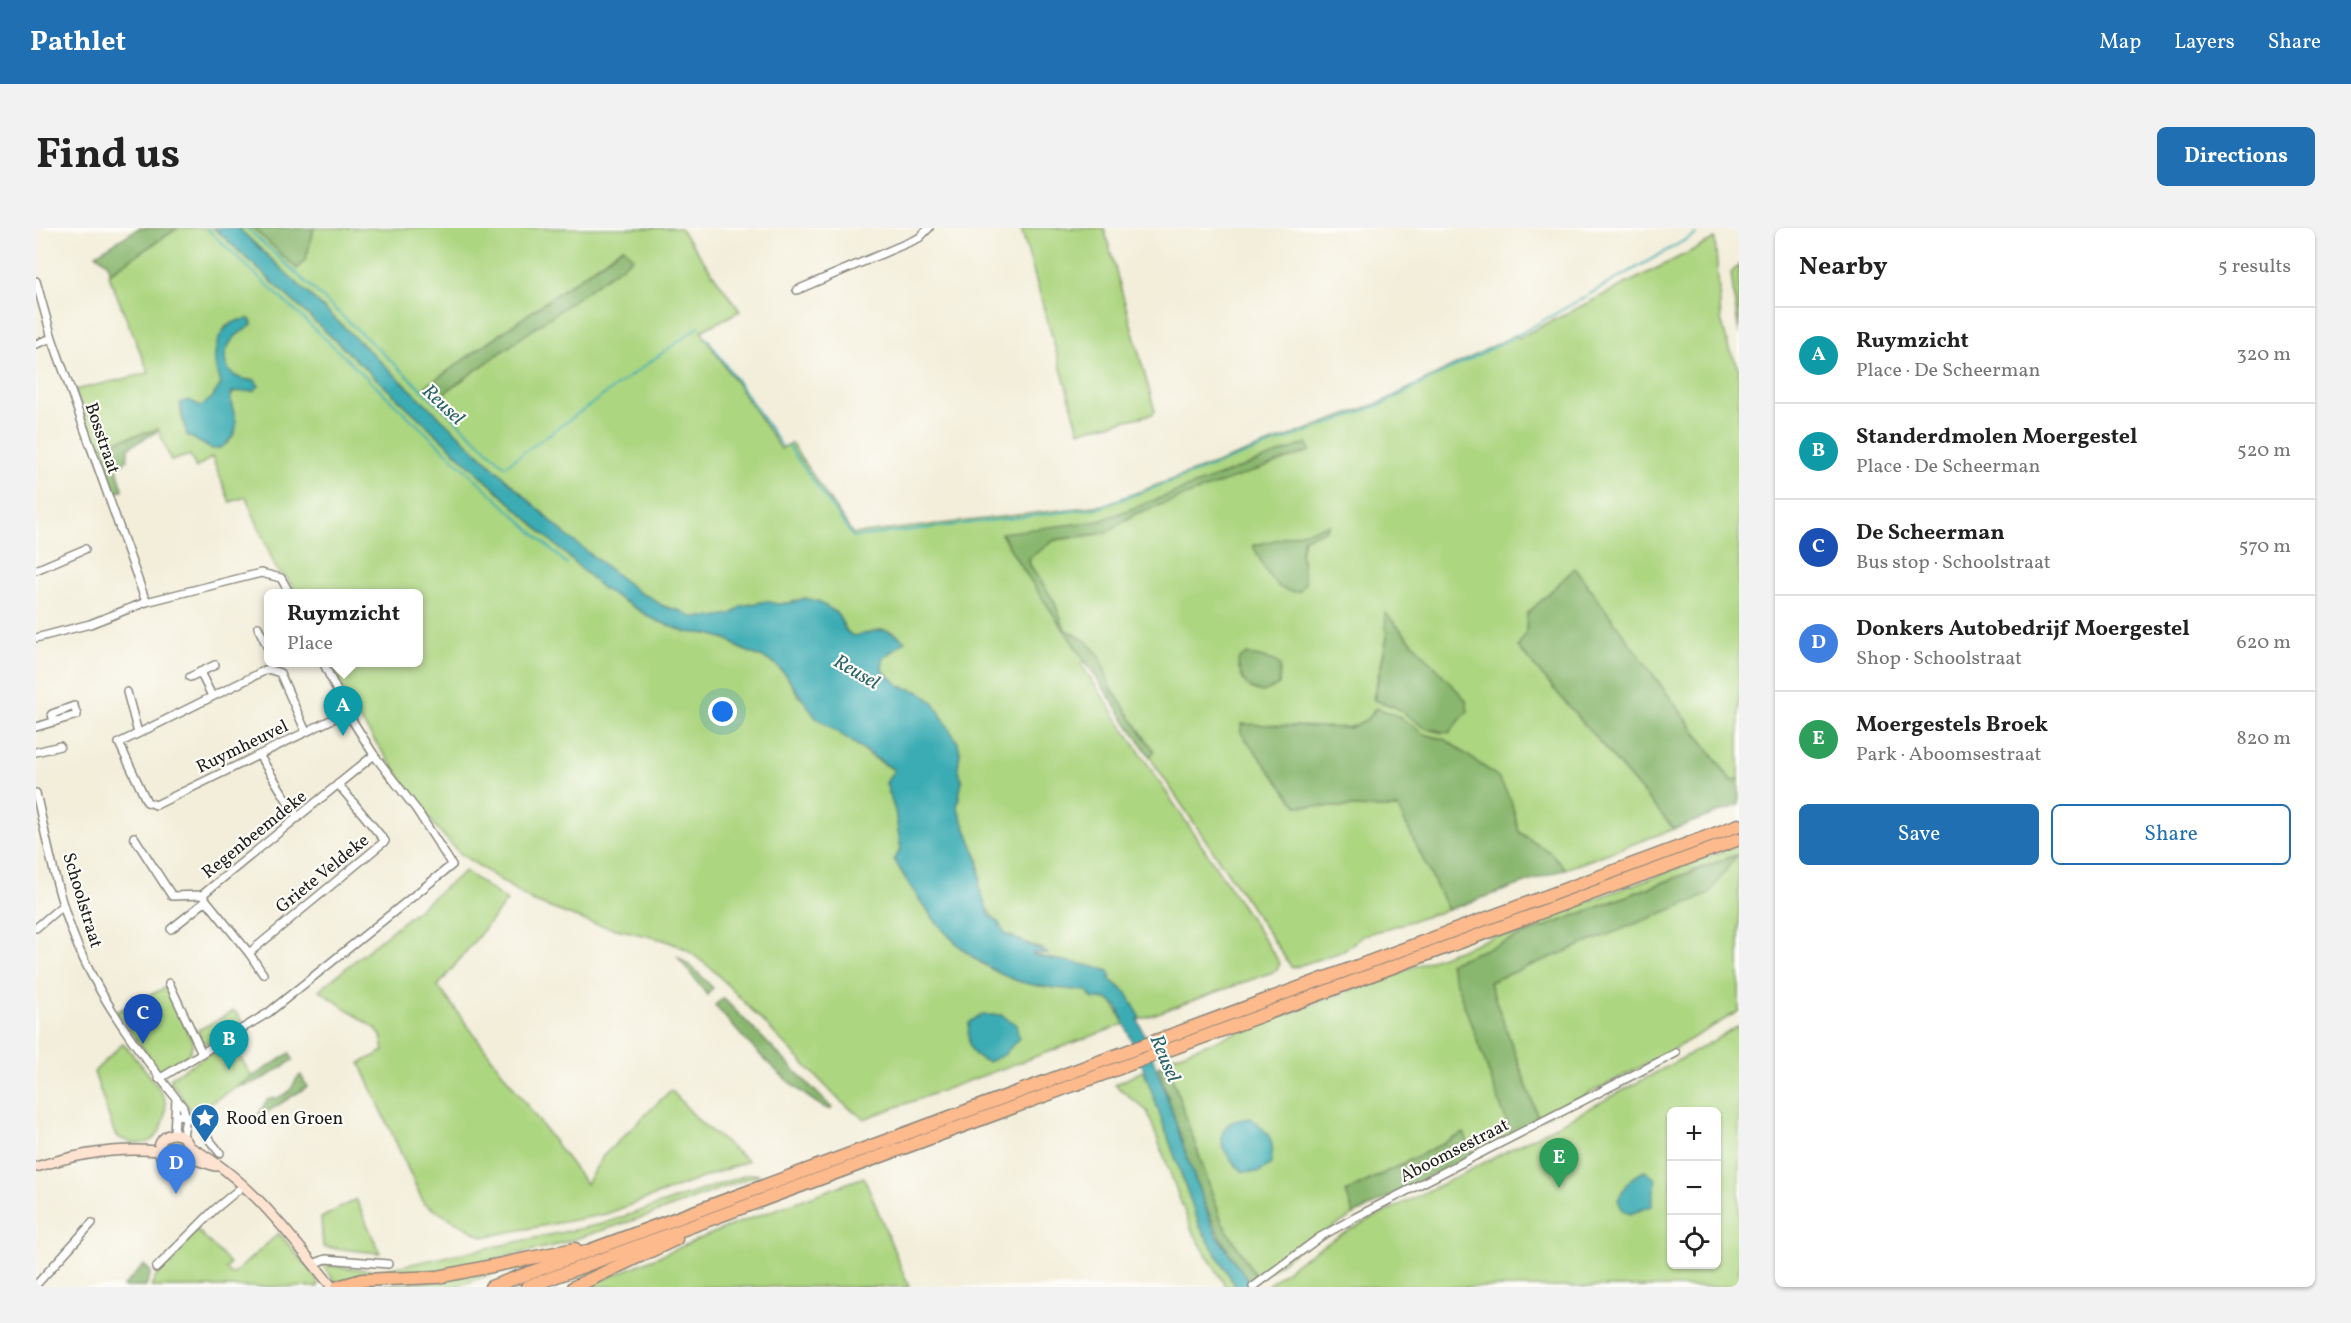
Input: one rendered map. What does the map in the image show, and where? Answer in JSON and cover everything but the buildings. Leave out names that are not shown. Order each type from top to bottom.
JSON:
[{"type":"highway","points":[[491,1287],[1739,825]]},
{"type":"highway","points":[[527,1287],[1739,839]]},
{"type":"highway","points":[[574,1287],[742,1208]]},
{"type":"highway","points":[[338,1287],[362,1280],[438,1277],[624,1238]]},
{"type":"main road","points":[[190,1147],[188,1157],[181,1163],[170,1164],[162,1158],[160,1146],[167,1135],[178,1134],[190,1147],[253,1193],[332,1287]]},
{"type":"main road","points":[[36,1167],[77,1155],[160,1146]]},
{"type":"main road","points":[[188,1157],[223,1169]]},
{"type":"street","points":[[797,290],[919,238],[929,228]]},
{"type":"street","name":"Bosstraat","points":[[36,281],[52,338],[146,602]]},
{"type":"street","points":[[36,344],[52,338]]},
{"type":"street","points":[[36,570],[85,549]]},
{"type":"street","points":[[36,638],[90,624],[146,602],[261,573],[280,578],[287,589]]},
{"type":"street","points":[[258,627],[264,640]]},
{"type":"street","points":[[190,677],[215,664]]},
{"type":"street","points":[[127,692],[138,733],[273,667]]},
{"type":"street","points":[[276,667],[306,732]]},
{"type":"street","points":[[159,1079],[250,1025],[299,990],[452,865],[416,809],[374,755],[347,712],[325,667]]},
{"type":"street","points":[[200,672],[212,696]]},
{"type":"street","name":"Ruymheuvel","points":[[138,733],[119,743],[151,805],[347,712]]},
{"type":"street","points":[[36,727],[54,722]]},
{"type":"street","points":[[36,752],[60,746]]},
{"type":"street","points":[[259,755],[298,818]]},
{"type":"street","name":"Regenbeemdeke","points":[[171,929],[204,898],[374,755]]},
{"type":"street","name":"Griete Veldeke","points":[[249,952],[385,841],[338,784]]},
{"type":"street","name":"Schoolstraat","points":[[36,793],[63,905],[84,959],[107,1004],[159,1079],[183,1107],[186,1116],[196,1122],[220,1153]]},
{"type":"street","name":"Regenbeemdeke","points":[[134,837],[172,896],[204,898]]},
{"type":"street","points":[[204,898],[249,952],[263,974]]},
{"type":"street","points":[[36,928],[63,905]]},
{"type":"street","points":[[169,983],[202,1053]]},
{"type":"street","name":"Aboomsestraat","points":[[1255,1285],[1320,1237],[1356,1216],[1676,1053]]},
{"type":"street","points":[[176,1100],[178,1134]]},
{"type":"street","points":[[177,1115],[186,1116],[178,1134]]},
{"type":"street","points":[[156,1268],[214,1210],[238,1190]]},
{"type":"street","points":[[36,1285],[92,1223]]},
{"type":"street","points":[[313,1264],[326,1259],[388,1264]]},
{"type":"green space","points":[[139,228],[178,228],[109,273],[108,264],[96,254]]},
{"type":"green space","points":[[178,228],[214,228],[602,588],[655,620],[686,632],[710,634],[729,640],[739,648],[773,662],[786,675],[799,697],[867,754],[894,770],[886,783],[895,811],[901,849],[894,859],[929,913],[957,944],[990,969],[1010,978],[1038,986],[1087,991],[1093,999],[1108,1000],[1115,1006],[1125,1024],[864,1119],[840,1101],[713,970],[686,949],[664,940],[591,923],[532,901],[459,853],[435,826],[377,744],[354,710],[331,667],[423,667],[423,589],[294,589],[287,578],[277,571],[246,497],[230,502],[212,457],[196,468],[190,455],[171,461],[158,429],[95,447],[75,390],[149,373],[108,274]],"holes":[[[239,320],[252,322],[252,325],[236,336],[226,352],[225,359],[231,372],[245,380],[255,380],[231,395],[234,425],[232,437],[228,443],[187,435],[180,411],[188,400],[201,406],[212,398],[221,384],[215,362],[219,340],[226,326]]]},
{"type":"green space","points":[[238,228],[253,228],[297,269],[306,259],[314,228],[680,228],[740,311],[701,331],[781,449],[791,443],[853,534],[1103,505],[1384,401],[1515,335],[1518,338],[1715,239],[1721,319],[1729,349],[1739,367],[1739,779],[1732,781],[1575,569],[1527,614],[1526,633],[1518,647],[1674,829],[1565,869],[1555,857],[1519,832],[1513,809],[1498,777],[1446,740],[1424,734],[1374,709],[1360,723],[1351,727],[1341,727],[1297,806],[1398,808],[1448,910],[1365,935],[1341,952],[1292,968],[1153,762],[1150,757],[1154,751],[1110,687],[1100,656],[1066,630],[1086,661],[1081,664],[1280,963],[1277,970],[1270,973],[1138,1020],[1124,991],[1108,979],[1109,971],[1033,955],[1031,953],[1043,954],[1044,950],[1005,934],[984,904],[979,887],[978,859],[957,807],[962,780],[958,767],[960,753],[958,743],[920,692],[900,686],[882,670],[883,658],[905,641],[891,631],[885,630],[853,636],[847,631],[837,613],[817,601],[805,598],[790,603],[776,604],[767,601],[742,606],[732,614],[714,617],[690,617],[684,612],[663,606],[641,594],[566,535]],"holes":[[[623,247],[632,258],[437,398],[425,387]],[[1307,443],[1310,451],[1135,514],[1106,533],[1055,540],[1029,558],[1030,565],[1054,601],[1063,626],[1001,534],[1099,521]],[[1326,530],[1304,538],[1301,555],[1303,566],[1282,587],[1278,587],[1254,545]],[[1386,614],[1466,700],[1441,733],[1425,728],[1395,707],[1373,698],[1387,638]]]},
{"type":"green space","points":[[253,228],[314,228],[306,259],[297,269]]},
{"type":"green space","points":[[1021,228],[1104,228],[1155,411],[1153,414],[1079,431]]},
{"type":"green space","points":[[624,247],[633,258],[437,398],[425,387]]},
{"type":"green space","points":[[1739,265],[1739,335],[1731,273]]},
{"type":"green space","points":[[158,429],[129,447],[127,460],[117,468],[123,490],[113,494],[95,447]]},
{"type":"green space","points":[[1307,443],[1310,451],[1135,514],[1106,533],[1055,540],[1029,558],[1030,565],[1054,601],[1065,629],[1085,640],[1100,656],[1110,687],[1154,751],[1150,757],[1018,562],[1001,533],[1099,521]]},
{"type":"green space","points":[[1329,525],[1326,530],[1304,538],[1301,554],[1305,583],[1299,592],[1290,591],[1275,584],[1253,546]]},
{"type":"green space","points":[[1575,568],[1731,781],[1739,779],[1739,805],[1674,829],[1518,647],[1526,633],[1527,614]]},
{"type":"green space","points":[[1385,613],[1466,700],[1468,711],[1449,733],[1425,728],[1395,707],[1374,700],[1387,638]]},
{"type":"green space","points":[[1247,654],[1275,661],[1280,666],[1279,685],[1263,692],[1247,685],[1242,677],[1238,660]]},
{"type":"green space","points":[[1377,708],[1400,717],[1424,734],[1446,740],[1498,777],[1511,800],[1519,832],[1551,853],[1565,869],[1448,910],[1398,808],[1297,806],[1241,733],[1241,724],[1350,728],[1367,719]]},
{"type":"green space","points":[[1739,845],[1739,1011],[1667,1053],[1539,1120],[1489,982],[1707,895],[1735,855],[1449,963],[1511,1134],[1473,1154],[1464,1133],[1346,1192],[1354,1215],[1308,1242],[1258,1280],[1222,1222],[1166,1059]]},
{"type":"green space","points":[[1737,855],[1708,895],[1489,982],[1539,1120],[1511,1134],[1449,963]]},
{"type":"green space","points":[[465,871],[507,901],[438,986],[586,1184],[603,1156],[671,1090],[700,1122],[748,1161],[606,1214],[483,1237],[424,1204],[360,1063],[384,1051],[381,1036],[376,1029],[319,990]]},
{"type":"green space","points":[[677,956],[713,988],[707,995]]},
{"type":"green space","points":[[166,987],[193,1043],[189,1054],[162,1071],[116,1012]]},
{"type":"green space","points":[[723,998],[832,1108],[830,1110],[800,1091],[753,1048],[715,1005]]},
{"type":"green space","points":[[234,1011],[244,1022],[208,1043],[202,1041],[198,1030]]},
{"type":"green space","points":[[1739,1026],[1739,1287],[1266,1287],[1309,1254],[1357,1226],[1633,1085]]},
{"type":"green space","points":[[231,1041],[252,1077],[193,1114],[170,1080]]},
{"type":"green space","points":[[123,1043],[153,1080],[165,1101],[165,1117],[161,1128],[156,1137],[148,1142],[126,1141],[117,1136],[94,1072]]},
{"type":"green space","points":[[290,1053],[293,1060],[280,1069],[259,1080],[236,1087]]},
{"type":"green space","points":[[1167,1063],[1222,1222],[1258,1280],[1252,1285],[1234,1261],[1219,1235],[1195,1180],[1158,1066]]},
{"type":"green space","points":[[1144,1070],[1200,1227],[1236,1287],[1226,1287],[1191,1229],[1147,1111],[1115,1085]]},
{"type":"green space","points":[[301,1075],[307,1087],[256,1119],[267,1100],[280,1097],[288,1092]]},
{"type":"green space","points":[[1464,1133],[1473,1154],[1354,1215],[1346,1192]]},
{"type":"green space","points":[[174,1138],[181,1141],[184,1148],[181,1155],[174,1158],[167,1155],[164,1148],[167,1141]]},
{"type":"green space","points":[[749,1174],[760,1174],[650,1215],[553,1246],[438,1271],[335,1282],[322,1264],[327,1261],[331,1262],[331,1266],[378,1271],[602,1224]]},
{"type":"green space","points":[[864,1177],[909,1287],[586,1287],[730,1226]]},
{"type":"green space","points":[[356,1199],[380,1253],[323,1247],[321,1218]]},
{"type":"green space","points":[[197,1230],[230,1263],[226,1269],[232,1275],[279,1233],[317,1278],[318,1287],[151,1287],[161,1267]]},
{"type":"green space","points":[[144,1265],[151,1272],[146,1287],[123,1287]]},
{"type":"green space","points":[[503,1270],[455,1287],[358,1287],[436,1281]]},
{"type":"water","name":"Reusel","points":[[214,228],[238,228],[566,535],[641,594],[691,617],[732,614],[742,606],[767,601],[776,604],[790,603],[805,598],[817,601],[837,613],[846,631],[853,636],[885,630],[905,641],[883,658],[882,670],[900,686],[920,692],[933,702],[958,743],[960,753],[958,767],[962,780],[957,807],[978,859],[979,887],[989,915],[999,923],[1005,934],[1049,954],[1032,953],[1033,955],[1109,971],[1111,977],[1109,979],[1127,993],[1140,1017],[1138,1020],[1211,1222],[1225,1248],[1253,1287],[1236,1287],[1200,1227],[1144,1070],[1117,1006],[1107,999],[1093,999],[1087,991],[1029,984],[1010,978],[973,957],[942,929],[929,913],[894,859],[901,849],[895,811],[886,783],[894,770],[815,717],[786,675],[773,662],[739,648],[729,640],[710,634],[686,632],[655,620],[602,588]]},
{"type":"water","points":[[250,319],[252,325],[238,334],[230,344],[225,359],[231,372],[237,377],[255,380],[259,386],[253,391],[232,392],[232,406],[236,418],[235,432],[221,448],[211,449],[187,435],[180,403],[188,400],[201,406],[212,398],[221,384],[215,363],[217,342],[229,326],[238,321]]},
{"type":"water","points":[[980,1015],[1002,1015],[1016,1025],[1019,1038],[1004,1055],[988,1062],[976,1056],[969,1042],[969,1023]]},
{"type":"water","points":[[1251,1118],[1263,1128],[1270,1138],[1272,1157],[1270,1165],[1259,1172],[1243,1172],[1224,1148],[1222,1134],[1225,1128],[1234,1121]]},
{"type":"water","points":[[1645,1171],[1656,1179],[1652,1206],[1630,1214],[1623,1211],[1618,1200],[1623,1190],[1631,1179]]},
{"type":"waterway","points":[[206,228],[567,564]]},
{"type":"waterway","name":"Reusel","points":[[247,228],[505,466],[700,326]]},
{"type":"waterway","points":[[788,445],[853,537],[1098,508],[1382,404],[1523,332],[1696,234]]},
{"type":"waterway","points":[[708,339],[782,446]]},
{"type":"place","name":"Ruymzicht","points":[[343,736]]},
{"type":"place","name":"De Scheerman","points":[[143,1044]]},
{"type":"place","name":"Standerdmolen Moergestel","points":[[229,1070]]},
{"type":"place","name":"Rood en Groen","points":[[205,1144]]},
{"type":"place","name":"Moergestels Broek","points":[[1559,1188]]},
{"type":"place","name":"Donkers Autobedrijf Moergestel","points":[[176,1194]]}]
